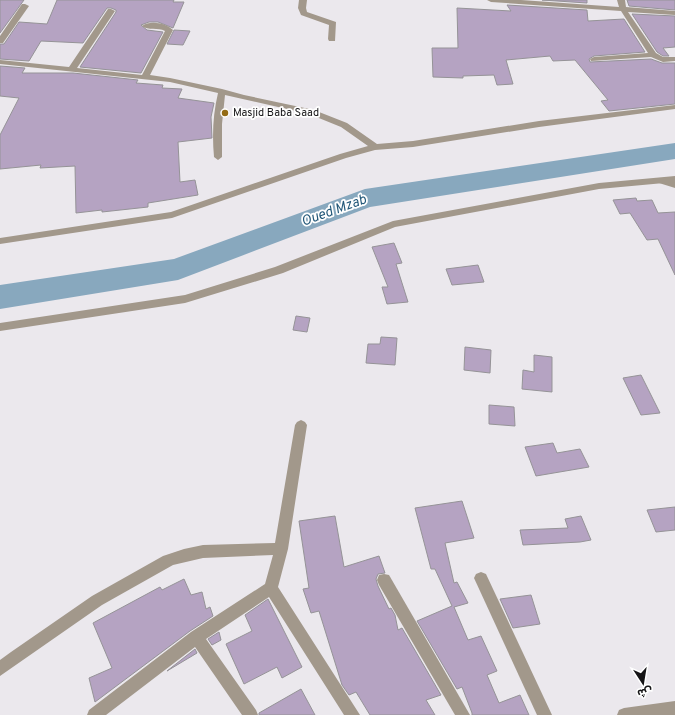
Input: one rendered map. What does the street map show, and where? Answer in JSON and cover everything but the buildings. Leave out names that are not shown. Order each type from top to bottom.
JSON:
[{"type":"street","points":[[303,0],[302,8],[304,13],[310,17],[327,20],[333,24],[332,39]]},
{"type":"street","points":[[491,0],[675,13]]},
{"type":"street","points":[[621,0],[622,9],[653,55],[658,59],[675,59]]},
{"type":"street","points":[[0,41],[25,6]]},
{"type":"street","points":[[72,69],[111,11]]},
{"type":"street","points":[[145,77],[169,30],[162,26],[146,26]]},
{"type":"street","points":[[594,59],[653,55]]},
{"type":"street","points":[[0,62],[170,80],[222,91],[242,97],[311,112],[344,125],[375,147]]},
{"type":"street","points":[[218,157],[216,124],[217,111],[222,91]]},
{"type":"street","points":[[0,241],[172,215],[343,156],[375,147],[413,144],[539,124],[675,107]]},
{"type":"street","points":[[0,327],[185,299],[279,270],[393,224],[591,187],[675,179]]},
{"type":"street","points":[[662,181],[675,185]]},
{"type":"street","points":[[94,715],[196,638],[271,588],[280,549],[301,425]]},
{"type":"street","points":[[0,669],[33,644],[108,593],[165,561],[192,553],[217,550],[280,549]]},
{"type":"street","points":[[480,578],[545,715]]},
{"type":"street","points":[[384,580],[463,715]]},
{"type":"street","points":[[271,588],[353,715]]},
{"type":"street","points":[[196,638],[251,715]]},
{"type":"street","points":[[624,715],[675,708]]},
{"type":"waterway","name":"Oued Mzab","points":[[0,297],[178,269],[365,198],[675,151]]},
{"type":"place","name":"Masjid Baba Saad","points":[[225,113]]}]
